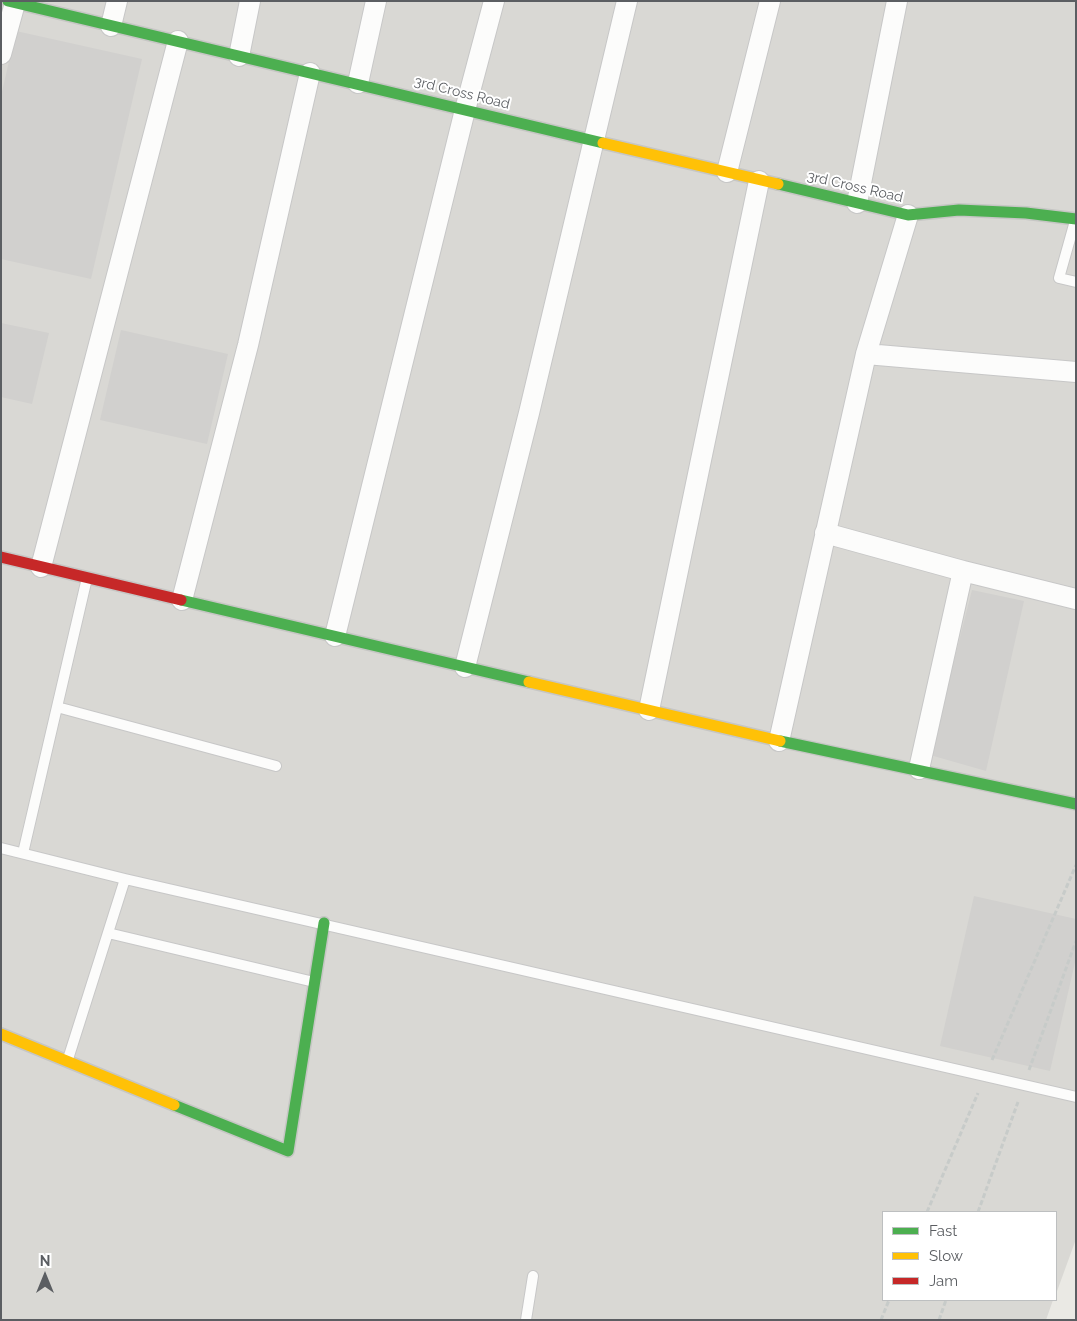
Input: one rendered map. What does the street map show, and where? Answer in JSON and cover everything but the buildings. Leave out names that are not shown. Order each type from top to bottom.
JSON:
[{"type":"street","points":[[111,26],[117,1]]},
{"type":"street","points":[[239,56],[250,1]]},
{"type":"street","points":[[358,83],[376,1]]},
{"type":"street","points":[[335,636],[465,110],[494,1]]},
{"type":"street","points":[[465,667],[596,140],[627,1]]},
{"type":"street","points":[[727,172],[770,1]]},
{"type":"street","points":[[857,203],[897,1]]},
{"type":"street","points":[[1,54],[11,2]]},
{"type":"street","name":"3rd Cross Road","points":[[11,2],[908,215],[959,210],[1026,213],[1076,219]]},
{"type":"street","points":[[41,567],[178,42]]},
{"type":"street","points":[[182,600],[248,345],[310,73]]},
{"type":"street","points":[[649,710],[760,181]]},
{"type":"street","points":[[778,741],[866,354],[908,215]]},
{"type":"street","points":[[866,354],[1076,372]]},
{"type":"street","points":[[825,533],[963,571],[1076,599]]},
{"type":"street","points":[[1,557],[778,741],[919,769],[1076,804]]},
{"type":"street","points":[[919,769],[963,571]]},
{"type":"street","points":[[1,1034],[288,1150],[324,923]]},
{"type":"lane","points":[[1076,219],[1059,278],[1076,282]]},
{"type":"lane","points":[[22,853],[87,577]]},
{"type":"lane","points":[[57,707],[276,766]]},
{"type":"lane","points":[[1,848],[125,879],[324,923],[1076,1098]]},
{"type":"lane","points":[[68,1060],[125,879]]},
{"type":"lane","points":[[108,933],[315,982]]},
{"type":"lane","points":[[526,1320],[533,1276]]},
{"type":"path","points":[[990,1066],[1076,866]]},
{"type":"path","points":[[927,1211],[982,1084]]},
{"type":"path","points":[[881,1320],[889,1301]]},
{"type":"path","points":[[939,1320],[946,1301]]},
{"type":"shaded area","points":[[1,1],[1076,1],[1076,1239],[1057,1291],[1057,1211],[882,1211],[882,1301],[1053,1301],[1046,1320],[1,1320]]},
{"type":"traffic: fast","points":[[8,1],[603,143]]},
{"type":"traffic: fast","points":[[778,184],[908,215],[959,210],[1026,213],[1076,219]]},
{"type":"traffic: fast","points":[[181,600],[529,682]]},
{"type":"traffic: fast","points":[[780,741],[1076,804]]},
{"type":"traffic: fast","points":[[174,1105],[288,1151],[324,923]]},
{"type":"traffic: slow","points":[[603,143],[778,184]]},
{"type":"traffic: slow","points":[[529,682],[780,741]]},
{"type":"traffic: slow","points":[[1,1034],[174,1105]]},
{"type":"traffic: jam","points":[[1,557],[181,600]]}]
